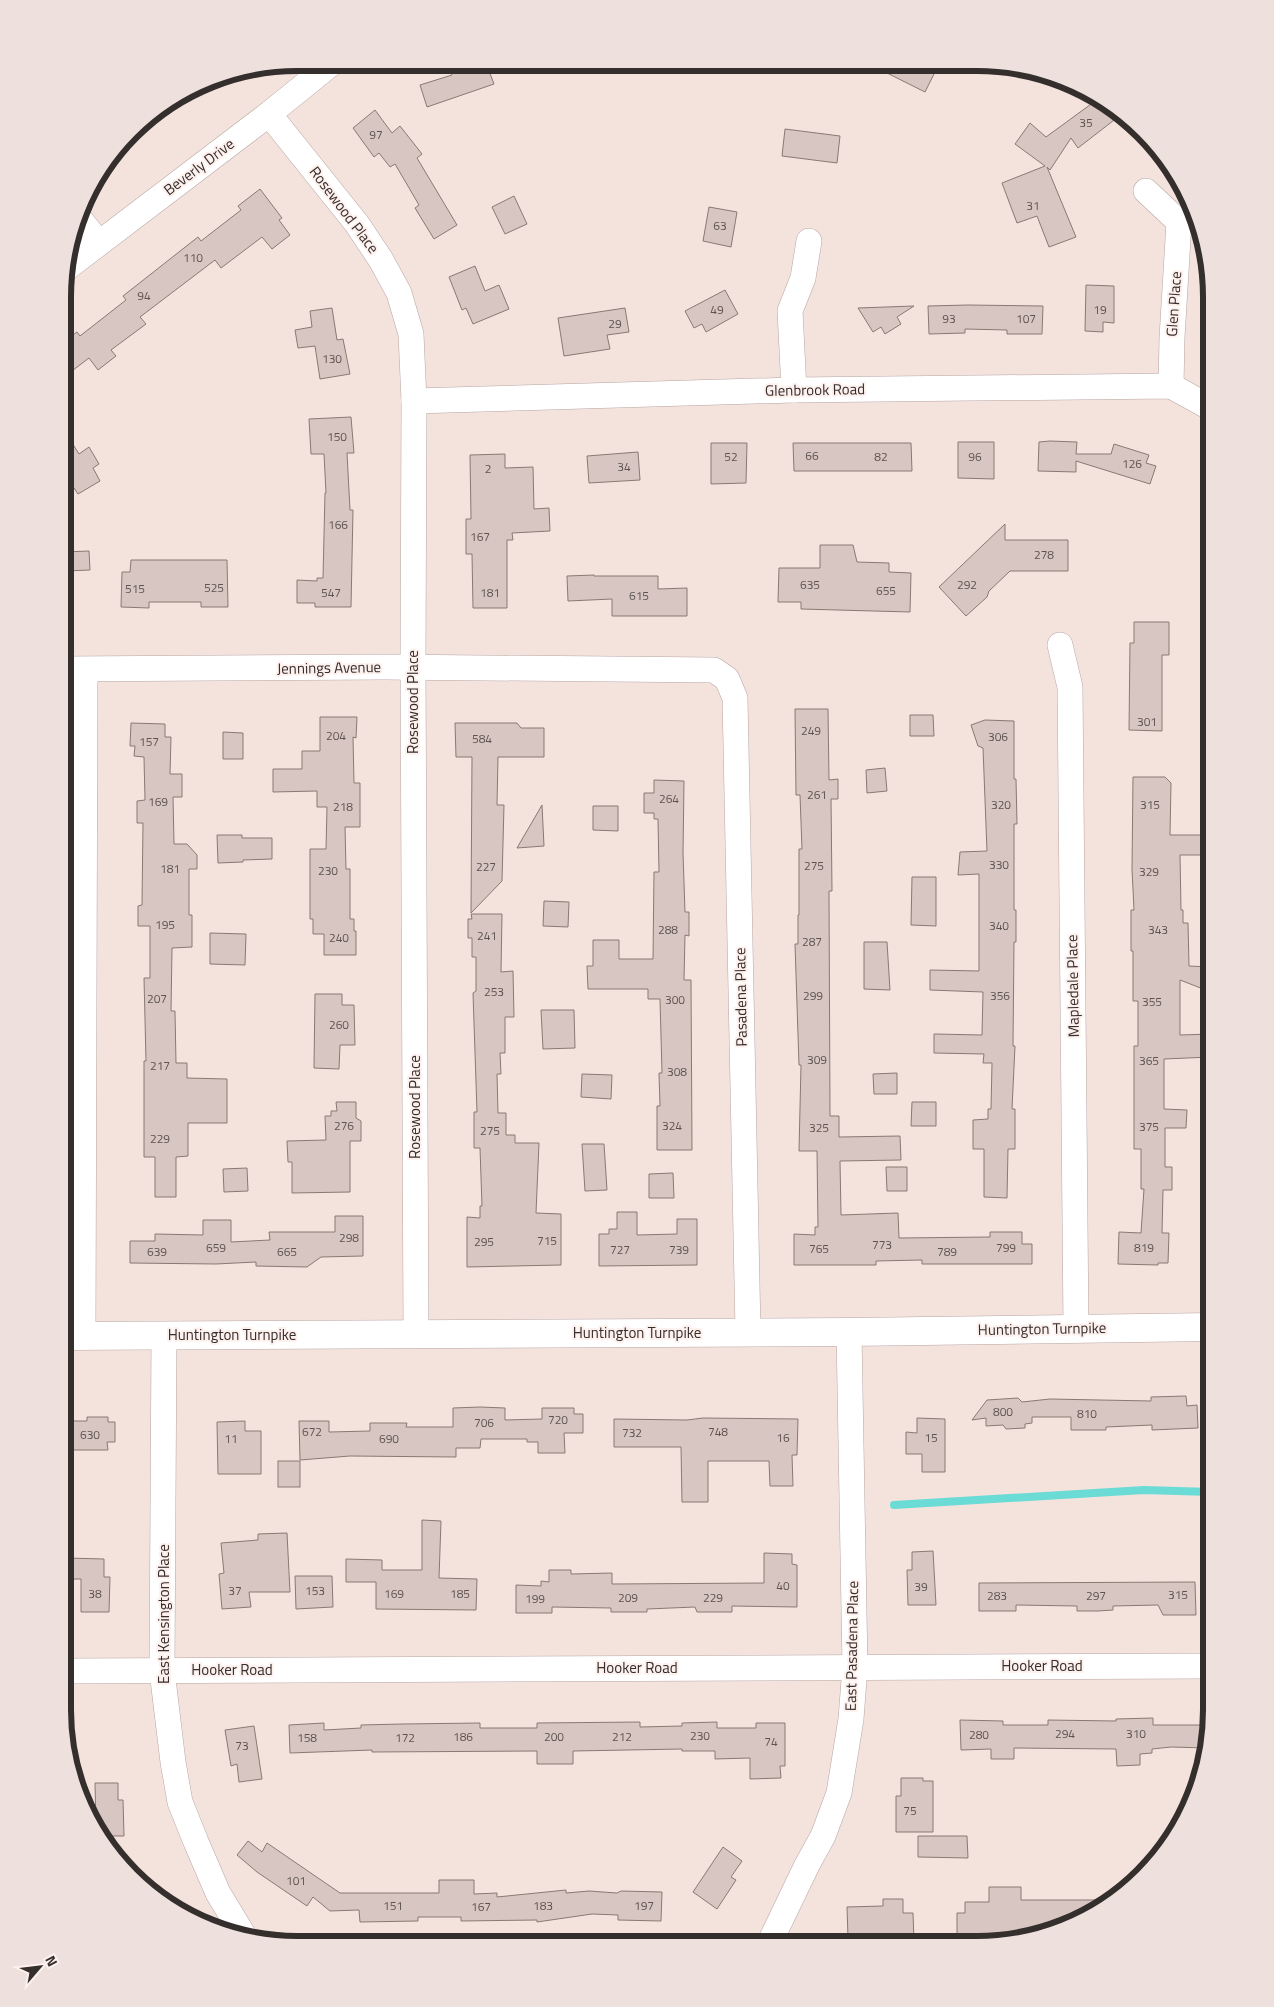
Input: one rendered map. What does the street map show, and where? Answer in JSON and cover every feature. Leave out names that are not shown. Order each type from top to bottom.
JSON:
[{"type":"main road","name":"Huntington Turnpike","points":[[73,1336],[849,1332],[1203,1327]]},
{"type":"street","name":"Beverly Drive","points":[[74,262],[269,114],[322,71]]},
{"type":"street","name":"Rosewood Place","points":[[269,114],[357,224],[381,260],[399,293],[411,334],[414,401],[413,668],[416,1334]]},
{"type":"street","name":"Glen Place","points":[[1146,192],[1188,220],[1172,338],[1171,386]]},
{"type":"street","points":[[83,224],[99,243]]},
{"type":"street","points":[[794,390],[790,311],[803,278],[809,241]]},
{"type":"street","name":"Glenbrook Road","points":[[414,401],[794,390],[1171,386],[1203,403]]},
{"type":"street","name":"Mapledale Place","points":[[1060,645],[1070,687],[1076,1329]]},
{"type":"street","name":"Jennings Avenue","points":[[75,669],[413,668],[714,670]]},
{"type":"street","points":[[73,1336],[75,669]]},
{"type":"street","name":"Pasadena Place","points":[[714,670],[727,679],[735,698],[748,1332]]},
{"type":"street","name":"East Pasadena Place","points":[[773,1936],[794,1890],[823,1836],[839,1793],[851,1719],[855,1666],[849,1332]]},
{"type":"street","name":"East Kensington Place","points":[[164,1335],[162,1671],[173,1762],[180,1802],[218,1893],[239,1928]]},
{"type":"street","name":"Hooker Road","points":[[71,1671],[855,1666],[1203,1666]]},
{"type":"building","points":[[451,71],[489,71],[494,84],[427,107],[420,85],[452,75]]},
{"type":"building","points":[[883,71],[936,71],[925,92]]},
{"type":"building","points":[[1092,103],[1115,119],[1078,148],[1071,138],[1050,170],[1047,167],[1076,237],[1049,247],[1037,216],[1017,223],[1002,183],[1045,166],[1015,144],[1030,123],[1046,137]]},
{"type":"building","points":[[375,110],[392,133],[400,126],[422,154],[417,158],[457,225],[434,239],[415,208],[419,205],[395,164],[390,167],[379,153],[374,157],[353,128]]},
{"type":"building","points":[[785,129],[840,136],[837,163],[782,156]]},
{"type":"building","points":[[260,189],[282,218],[279,220],[290,235],[272,249],[262,237],[221,268],[215,260],[140,317],[146,324],[111,350],[116,356],[98,370],[89,358],[71,372],[71,336],[77,332],[80,336],[126,300],[123,296],[198,237],[201,241],[241,210],[238,206]]},
{"type":"building","points":[[514,196],[527,224],[505,234],[492,207]]},
{"type":"building","points":[[709,207],[737,212],[731,247],[703,241]]},
{"type":"building","points":[[475,266],[485,291],[499,285],[509,309],[473,324],[466,308],[462,310],[449,277]]},
{"type":"building","points":[[1086,285],[1114,286],[1114,323],[1103,322],[1103,332],[1085,331]]},
{"type":"building","points":[[725,290],[738,314],[706,332],[702,324],[694,328],[685,311]]},
{"type":"building","points":[[914,306],[897,317],[901,324],[885,334],[881,327],[873,332],[858,308]]},
{"type":"building","points":[[928,306],[1043,306],[1042,334],[1007,334],[1007,330],[965,329],[965,333],[929,334]]},
{"type":"building","points":[[332,308],[337,340],[343,339],[350,374],[320,379],[315,346],[298,348],[295,330],[312,327],[310,311]]},
{"type":"building","points":[[625,308],[629,332],[607,335],[610,349],[564,356],[558,318]]},
{"type":"building","points":[[351,417],[354,453],[347,453],[350,510],[353,510],[351,607],[315,607],[315,603],[297,603],[297,580],[317,581],[317,578],[323,578],[326,493],[324,454],[311,454],[309,419]]},
{"type":"building","points":[[71,441],[79,454],[89,447],[99,464],[93,468],[100,481],[78,494],[71,484]]},
{"type":"building","points":[[958,442],[994,442],[994,479],[958,478]]},
{"type":"building","points":[[1039,442],[1077,442],[1076,454],[1111,454],[1114,444],[1149,455],[1146,463],[1156,466],[1150,484],[1076,461],[1076,472],[1038,471]]},
{"type":"building","points":[[711,443],[747,443],[746,483],[711,484]]},
{"type":"building","points":[[793,443],[911,443],[912,471],[794,471]]},
{"type":"building","points":[[638,452],[640,480],[589,483],[587,456]]},
{"type":"building","points":[[505,454],[505,468],[533,467],[534,509],[549,508],[550,531],[512,533],[513,540],[507,540],[507,608],[473,608],[472,554],[466,554],[466,519],[471,519],[470,455]]},
{"type":"building","points":[[1005,524],[1005,540],[1068,540],[1068,571],[1010,571],[989,591],[987,597],[966,616],[939,587]]},
{"type":"building","points":[[820,545],[853,545],[857,562],[889,563],[889,572],[911,573],[910,612],[801,609],[801,602],[778,602],[779,568],[820,568]]},
{"type":"building","points":[[89,551],[90,570],[71,571],[71,552]]},
{"type":"building","points":[[131,560],[227,560],[228,607],[201,607],[201,602],[149,602],[149,608],[121,607],[122,572],[130,572]]},
{"type":"building","points":[[567,576],[658,576],[658,589],[687,588],[687,616],[612,616],[612,599],[568,601]]},
{"type":"building","points":[[1134,622],[1169,622],[1169,655],[1162,655],[1162,731],[1129,730],[1130,643],[1134,643]]},
{"type":"building","points":[[795,709],[828,709],[829,780],[838,779],[838,799],[831,799],[832,891],[829,891],[830,1116],[839,1116],[839,1137],[900,1136],[901,1160],[840,1161],[841,1215],[898,1213],[899,1238],[990,1237],[990,1232],[1022,1232],[1022,1244],[1032,1244],[1032,1264],[922,1264],[922,1260],[876,1261],[876,1265],[794,1265],[794,1234],[815,1235],[815,1227],[818,1227],[817,1151],[799,1151],[801,1065],[799,1065],[795,944],[798,944],[799,849],[802,849],[800,795],[796,795]]},
{"type":"building","points":[[910,715],[933,715],[934,736],[910,736]]},
{"type":"building","points":[[320,717],[357,717],[356,738],[353,737],[354,783],[360,783],[360,827],[345,827],[346,869],[350,869],[350,919],[354,919],[354,931],[356,931],[356,955],[324,955],[324,934],[313,934],[313,919],[310,919],[310,849],[326,849],[327,807],[317,807],[317,791],[273,792],[273,769],[302,769],[302,751],[320,751]]},
{"type":"building","points":[[985,720],[1014,721],[1014,779],[1016,779],[1017,824],[1014,824],[1016,942],[1014,942],[1013,1046],[1015,1046],[1012,1109],[1015,1109],[1015,1149],[1008,1149],[1007,1198],[984,1197],[984,1149],[973,1149],[973,1120],[988,1119],[988,1109],[991,1109],[992,1063],[983,1063],[984,1054],[934,1053],[934,1034],[982,1035],[983,992],[930,990],[930,970],[979,971],[979,874],[958,875],[960,852],[987,851],[983,748],[978,746],[971,725]]},
{"type":"building","points":[[131,723],[165,724],[165,737],[171,737],[170,774],[182,774],[182,797],[173,797],[174,844],[187,844],[197,855],[197,869],[189,869],[189,915],[192,915],[192,947],[172,948],[171,1011],[175,1011],[176,1063],[187,1063],[187,1078],[227,1079],[227,1123],[188,1123],[188,1156],[176,1157],[176,1197],[155,1197],[155,1157],[144,1157],[144,1061],[146,1061],[144,978],[150,978],[150,926],[138,926],[138,906],[142,905],[143,823],[137,823],[137,801],[145,800],[144,757],[134,756],[135,746],[130,746]]},
{"type":"building","points":[[455,723],[517,723],[521,728],[544,728],[544,757],[498,757],[497,805],[504,805],[502,881],[471,913],[472,757],[456,757]]},
{"type":"building","points":[[223,732],[243,733],[243,759],[223,759]]},
{"type":"building","points":[[885,768],[887,791],[867,793],[866,770]]},
{"type":"building","points":[[1133,777],[1165,777],[1171,783],[1170,835],[1203,835],[1203,855],[1180,855],[1181,910],[1183,910],[1183,923],[1188,923],[1189,966],[1203,967],[1203,989],[1180,980],[1180,1035],[1203,1034],[1203,1057],[1164,1059],[1164,1109],[1187,1110],[1186,1128],[1165,1128],[1165,1167],[1172,1167],[1172,1190],[1163,1190],[1162,1233],[1169,1233],[1168,1263],[1158,1263],[1158,1265],[1118,1264],[1119,1232],[1141,1233],[1144,1189],[1141,1189],[1141,1149],[1134,1149],[1134,1046],[1138,1046],[1138,1001],[1133,1001],[1131,910],[1134,910],[1132,869]]},
{"type":"building","points":[[654,780],[684,781],[683,853],[685,912],[689,912],[689,936],[685,935],[684,980],[691,980],[692,1150],[657,1150],[657,1106],[660,1106],[659,1073],[662,1073],[660,999],[648,999],[648,989],[588,989],[587,966],[593,966],[593,940],[619,940],[619,959],[653,959],[654,872],[659,872],[658,819],[654,819],[654,813],[644,813],[644,793],[654,793]]},
{"type":"building","points":[[542,805],[544,846],[517,848]]},
{"type":"building","points":[[593,806],[618,806],[618,831],[593,830]]},
{"type":"building","points":[[217,835],[242,835],[242,838],[272,838],[272,859],[218,863]]},
{"type":"building","points":[[912,877],[936,877],[936,926],[911,925]]},
{"type":"building","points":[[544,901],[569,902],[568,927],[543,926]]},
{"type":"building","points":[[471,914],[502,914],[501,972],[513,971],[514,1017],[505,1017],[505,1053],[500,1053],[501,1074],[497,1074],[498,1113],[506,1113],[506,1135],[515,1135],[515,1143],[539,1143],[536,1213],[561,1214],[561,1265],[467,1267],[467,1217],[480,1218],[480,1206],[482,1206],[480,1148],[474,1148],[474,1112],[477,1112],[473,993],[476,991],[476,957],[472,957],[472,938],[468,938],[468,919],[472,919]]},
{"type":"building","points":[[210,933],[246,934],[245,965],[210,964]]},
{"type":"building","points":[[864,942],[887,942],[890,990],[864,989]]},
{"type":"building","points":[[315,994],[342,994],[342,1005],[354,1005],[355,1045],[340,1045],[339,1069],[314,1068]]},
{"type":"building","points":[[541,1010],[574,1010],[575,1048],[543,1049]]},
{"type":"building","points":[[897,1073],[897,1094],[874,1094],[873,1074]]},
{"type":"building","points":[[582,1074],[612,1075],[611,1099],[581,1097]]},
{"type":"building","points":[[336,1102],[356,1102],[356,1118],[361,1121],[361,1141],[350,1141],[350,1192],[292,1193],[292,1162],[288,1162],[287,1141],[326,1140],[325,1116],[331,1116],[331,1111],[337,1111]]},
{"type":"building","points":[[912,1102],[936,1102],[936,1126],[911,1126]]},
{"type":"building","points":[[582,1144],[604,1144],[607,1190],[585,1191]]},
{"type":"building","points":[[886,1167],[907,1167],[907,1191],[887,1191]]},
{"type":"building","points":[[247,1168],[248,1191],[224,1192],[223,1169]]},
{"type":"building","points":[[673,1173],[674,1198],[649,1198],[649,1174]]},
{"type":"building","points":[[617,1212],[637,1212],[637,1235],[677,1234],[677,1219],[697,1219],[697,1265],[599,1266],[599,1234],[609,1234],[609,1229],[617,1229]]},
{"type":"building","points":[[335,1216],[363,1216],[363,1256],[321,1257],[307,1267],[256,1266],[256,1262],[216,1264],[130,1263],[130,1241],[155,1241],[155,1234],[203,1235],[203,1220],[231,1220],[231,1242],[270,1240],[269,1232],[335,1232]]},
{"type":"building","points":[[1186,1396],[1187,1406],[1197,1405],[1198,1428],[1152,1430],[1152,1425],[1106,1427],[1106,1430],[1071,1430],[1071,1417],[1032,1417],[1032,1423],[1025,1424],[1025,1428],[1006,1429],[1003,1425],[986,1426],[986,1418],[972,1420],[987,1400],[1018,1398],[1022,1402],[1050,1399],[1151,1401],[1151,1397]]},
{"type":"building","points":[[453,1408],[505,1408],[505,1420],[542,1419],[542,1408],[574,1408],[574,1414],[583,1414],[583,1433],[564,1433],[565,1453],[538,1453],[538,1442],[527,1442],[527,1439],[481,1439],[480,1448],[456,1448],[456,1457],[350,1456],[300,1460],[299,1421],[329,1421],[329,1432],[370,1431],[370,1423],[407,1423],[406,1427],[453,1427]]},
{"type":"building","points":[[87,1417],[108,1417],[108,1422],[115,1422],[115,1442],[107,1442],[108,1450],[72,1450],[71,1425],[73,1421],[87,1421]]},
{"type":"building","points":[[703,1418],[798,1419],[797,1455],[792,1455],[793,1486],[770,1486],[769,1461],[708,1461],[708,1502],[682,1502],[681,1447],[614,1447],[614,1419],[687,1420]]},
{"type":"building","points":[[917,1418],[945,1419],[945,1472],[922,1472],[922,1454],[906,1454],[906,1432],[917,1433]]},
{"type":"building","points":[[245,1421],[245,1431],[261,1431],[261,1474],[218,1474],[217,1422]]},
{"type":"building","points":[[278,1461],[300,1461],[300,1487],[278,1487]]},
{"type":"building","points":[[422,1520],[441,1521],[439,1578],[477,1579],[476,1610],[376,1609],[376,1582],[346,1582],[346,1559],[382,1560],[382,1570],[422,1570]]},
{"type":"building","points":[[287,1533],[290,1592],[249,1592],[251,1607],[222,1609],[219,1574],[224,1573],[221,1543],[258,1540],[258,1534]]},
{"type":"building","points":[[933,1551],[936,1605],[908,1605],[907,1570],[912,1570],[912,1552]]},
{"type":"building","points":[[764,1553],[792,1554],[792,1564],[797,1565],[797,1607],[732,1606],[732,1612],[697,1612],[695,1607],[647,1609],[647,1612],[611,1612],[611,1608],[552,1607],[552,1613],[516,1613],[516,1585],[541,1586],[541,1581],[549,1582],[549,1570],[571,1570],[571,1574],[612,1573],[612,1584],[764,1583]]},
{"type":"building","points":[[71,1558],[104,1559],[104,1577],[110,1577],[109,1612],[81,1612],[81,1579],[71,1579]]},
{"type":"building","points":[[295,1576],[332,1576],[333,1607],[296,1609]]},
{"type":"building","points":[[1195,1582],[1196,1615],[1163,1615],[1158,1605],[1113,1606],[1113,1610],[1077,1611],[1077,1606],[1016,1605],[1016,1611],[979,1611],[979,1583]]},
{"type":"building","points":[[1153,1718],[1153,1725],[1202,1725],[1199,1748],[1171,1747],[1152,1749],[1152,1753],[1140,1754],[1140,1765],[1117,1766],[1116,1749],[1014,1748],[1014,1759],[991,1759],[991,1749],[961,1750],[960,1720],[1003,1721],[1003,1725],[1048,1725],[1048,1720],[1116,1721],[1116,1719]]},
{"type":"building","points":[[640,1722],[640,1727],[682,1726],[682,1723],[717,1722],[717,1728],[756,1728],[756,1723],[785,1723],[785,1766],[780,1766],[781,1778],[750,1779],[750,1758],[715,1759],[715,1751],[682,1751],[682,1749],[573,1751],[573,1764],[537,1764],[537,1751],[372,1752],[372,1750],[290,1753],[289,1725],[324,1723],[324,1730],[361,1728],[361,1725],[480,1723],[480,1728],[537,1728],[537,1723]]},
{"type":"building","points":[[254,1726],[262,1779],[239,1782],[237,1764],[231,1766],[225,1730]]},
{"type":"building","points":[[901,1778],[923,1778],[923,1781],[933,1781],[933,1832],[896,1832],[896,1796],[901,1796]]},
{"type":"building","points":[[95,1783],[118,1783],[118,1800],[123,1800],[124,1836],[110,1836],[96,1811]]},
{"type":"building","points":[[918,1836],[967,1836],[968,1858],[918,1857]]},
{"type":"building","points":[[248,1841],[262,1852],[267,1843],[340,1893],[439,1893],[439,1880],[474,1880],[474,1894],[497,1893],[497,1897],[566,1890],[566,1893],[589,1891],[617,1893],[621,1891],[662,1892],[661,1921],[618,1920],[618,1915],[592,1914],[537,1922],[537,1920],[461,1921],[461,1917],[418,1917],[418,1921],[360,1922],[359,1910],[330,1911],[313,1897],[307,1906],[257,1872],[237,1855]]},
{"type":"building","points":[[723,1847],[742,1861],[731,1877],[736,1880],[717,1909],[693,1892]]},
{"type":"building","points":[[989,1887],[1021,1887],[1021,1900],[1099,1900],[1063,1919],[1035,1928],[1006,1934],[957,1936],[957,1913],[965,1913],[965,1902],[989,1902]]},
{"type":"building","points":[[883,1899],[903,1899],[903,1913],[913,1913],[914,1936],[848,1936],[847,1907],[883,1906]]},
{"type":"waterway","points":[[894,1505],[1144,1490],[1203,1492]]}]
